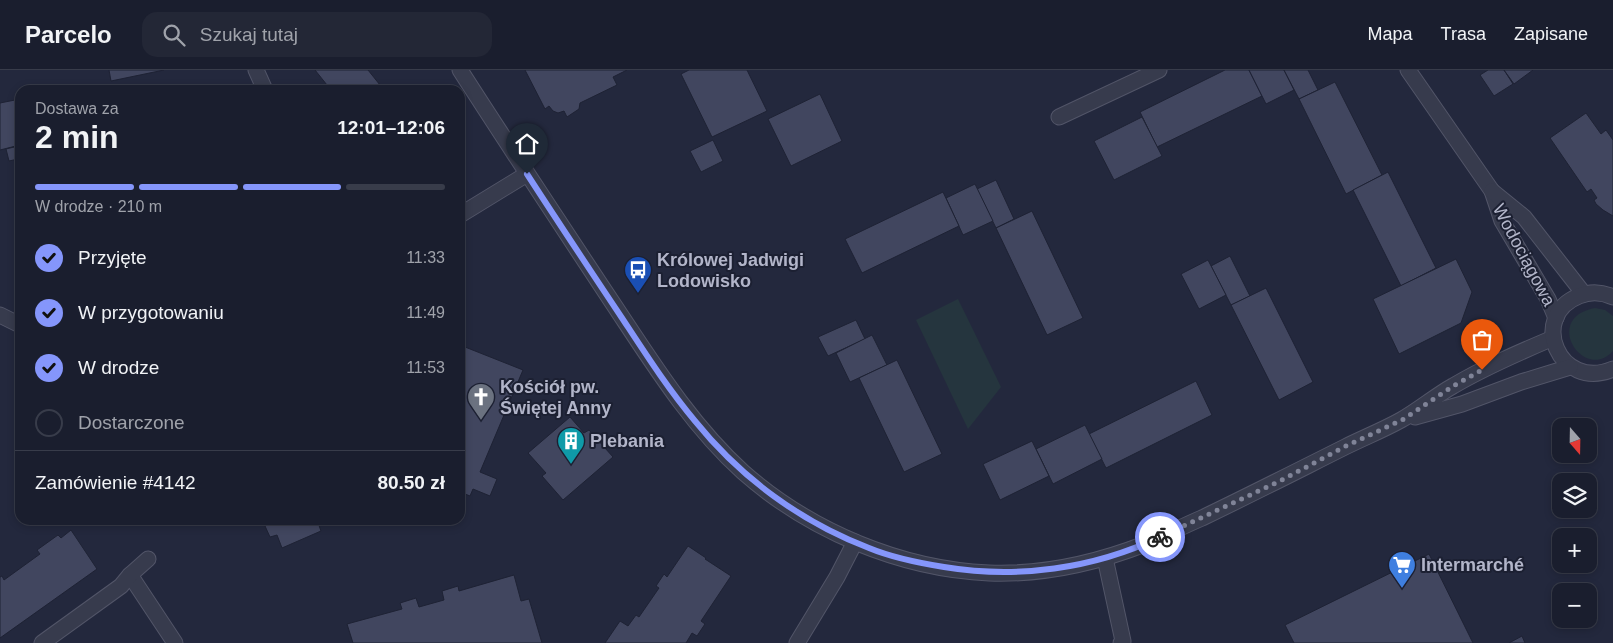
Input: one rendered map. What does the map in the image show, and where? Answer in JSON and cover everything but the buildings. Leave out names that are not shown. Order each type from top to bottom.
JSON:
[{"type":"street","points":[[256,70],[263,85]]},
{"type":"street","points":[[460,70],[660,374],[696,422],[742,470],[768,493],[805,517],[869,549],[900,558],[990,573],[1042,570],[1105,558],[1148,543],[1280,481],[1346,446],[1402,420],[1455,385],[1510,356],[1553,338]]},
{"type":"street","points":[[1059,117],[1159,70]]},
{"type":"street","name":"Wodociągowa","points":[[1408,70],[1492,191],[1524,217],[1584,294]]},
{"type":"street","points":[[465,212],[527,174]]},
{"type":"street","name":"Wodociągowa","points":[[1492,191],[1502,221],[1536,277],[1556,318]]},
{"type":"street","points":[[1610,375],[1581,372],[1570,367],[1556,349],[1553,328],[1562,307],[1572,299],[1584,294],[1595,293],[1606,294],[1613,298]]},
{"type":"street","points":[[0,315],[15,322]]},
{"type":"street","points":[[1402,420],[1462,404],[1521,382],[1570,367]]},
{"type":"street","points":[[797,643],[837,577],[855,542]]},
{"type":"street","points":[[1105,558],[1123,641],[1121,643]]},
{"type":"street","points":[[42,643],[122,586],[130,575],[148,559]]},
{"type":"street","points":[[130,575],[175,643]]},
{"type":"shaded area","points":[[958,299],[1001,387],[968,429],[916,320]]},
{"type":"shaded area","points":[[1595,308],[1605,310],[1613,316],[1613,351],[1602,359],[1590,359],[1580,354],[1573,345],[1569,334],[1571,323],[1579,314]]},
{"type":"way so far","points":[[1160,537],[1280,481],[1346,446],[1402,420],[1455,385],[1482,370]]},
{"type":"place","name":"Królowej Jadwigi Lodowisko","points":[[638,294]]},
{"type":"place","name":"Kościół pw. Świętej Anny","points":[[481,421]]},
{"type":"place","name":"Plebania","points":[[571,465]]},
{"type":"place","name":"Intermarché","points":[[1402,589]]},
{"type":"route","points":[[527,174],[660,374],[696,422],[721,450],[768,493],[805,517],[869,549],[925,564],[990,573],[1071,566],[1105,558],[1160,537]]}]
